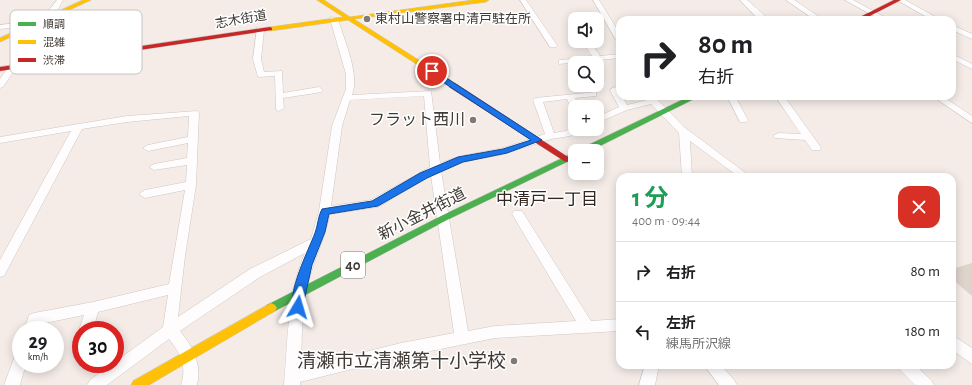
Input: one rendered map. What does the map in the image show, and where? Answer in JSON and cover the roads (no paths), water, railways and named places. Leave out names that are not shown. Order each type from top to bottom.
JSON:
[{"type":"main road","points":[[66,10],[88,0]]},
{"type":"main road","points":[[320,0],[538,140],[568,155]]},
{"type":"main road","name":"志木街道","points":[[142,49],[440,3],[486,0]]},
{"type":"main road","points":[[864,16],[899,0]]},
{"type":"main road","points":[[0,40],[10,35]]},
{"type":"main road","name":"志木街道","points":[[0,69],[10,68]]},
{"type":"main road","points":[[598,144],[688,100]]},
{"type":"main road","name":"新小金井街道","points":[[137,385],[299,293],[444,218],[568,158]]},
{"type":"street","points":[[53,10],[60,0]]},
{"type":"street","points":[[522,0],[553,45]]},
{"type":"street","points":[[596,0],[616,33]]},
{"type":"street","points":[[743,0],[760,16]]},
{"type":"street","points":[[789,0],[814,16]]},
{"type":"street","points":[[848,0],[879,16]]},
{"type":"street","points":[[899,0],[929,16]]},
{"type":"street","points":[[334,19],[350,74],[350,89],[337,126],[325,211],[316,242],[306,265],[299,293],[292,381],[401,350],[494,332],[616,325]]},
{"type":"street","points":[[0,26],[10,26]]},
{"type":"street","points":[[956,29],[972,37]]},
{"type":"street","points":[[260,30],[257,59],[258,65],[261,75],[279,73],[280,108]]},
{"type":"street","points":[[604,58],[616,57]]},
{"type":"street","points":[[956,58],[972,67]]},
{"type":"street","points":[[562,62],[568,62]]},
{"type":"street","points":[[0,85],[10,70]]},
{"type":"street","points":[[279,96],[319,90]]},
{"type":"street","points":[[614,90],[616,94]]},
{"type":"street","points":[[347,98],[428,93],[435,170],[444,218],[462,338]]},
{"type":"street","points":[[550,136],[538,100],[593,94]]},
{"type":"street","points":[[570,96],[572,100]]},
{"type":"street","points":[[620,100],[624,108]]},
{"type":"street","points":[[604,117],[646,100]]},
{"type":"street","points":[[653,100],[663,113],[684,131],[741,173]]},
{"type":"street","points":[[733,100],[744,120]]},
{"type":"street","points":[[781,100],[816,148]]},
{"type":"street","points":[[942,100],[972,120]]},
{"type":"street","points":[[0,140],[128,119],[194,113],[191,185],[170,330]]},
{"type":"street","points":[[0,272],[78,127]]},
{"type":"street","points":[[684,131],[688,173]]},
{"type":"street","points":[[325,211],[374,204],[435,170],[461,159],[504,151],[550,136],[568,134]]},
{"type":"street","points":[[778,136],[808,137]]},
{"type":"street","points":[[148,148],[192,139]]},
{"type":"street","points":[[154,167],[192,161]]},
{"type":"street","points":[[144,194],[191,185]]},
{"type":"street","points":[[518,214],[587,327]]},
{"type":"street","points":[[95,385],[170,330],[255,272],[316,242]]},
{"type":"street","points":[[33,321],[34,319],[93,308],[175,288]]},
{"type":"street","points":[[89,321],[93,308]]},
{"type":"street","points":[[170,330],[180,339],[187,356],[192,372],[189,385]]},
{"type":"street","points":[[956,344],[972,357]]},
{"type":"street","points":[[647,385],[651,369]]},
{"type":"street","points":[[716,369],[729,385]]},
{"type":"street","points":[[909,369],[926,385]]},
{"type":"street","points":[[12,385],[16,373]]},
{"type":"place","name":"東村山警察署中清戸駐在所","points":[[367,19]]},
{"type":"place","name":"フラット西川","points":[[473,120]]},
{"type":"place","name":"清瀬市立清瀬第十小学校","points":[[514,361]]},
{"type":"district","name":"中清戸一丁目","points":[[547,199]]}]
